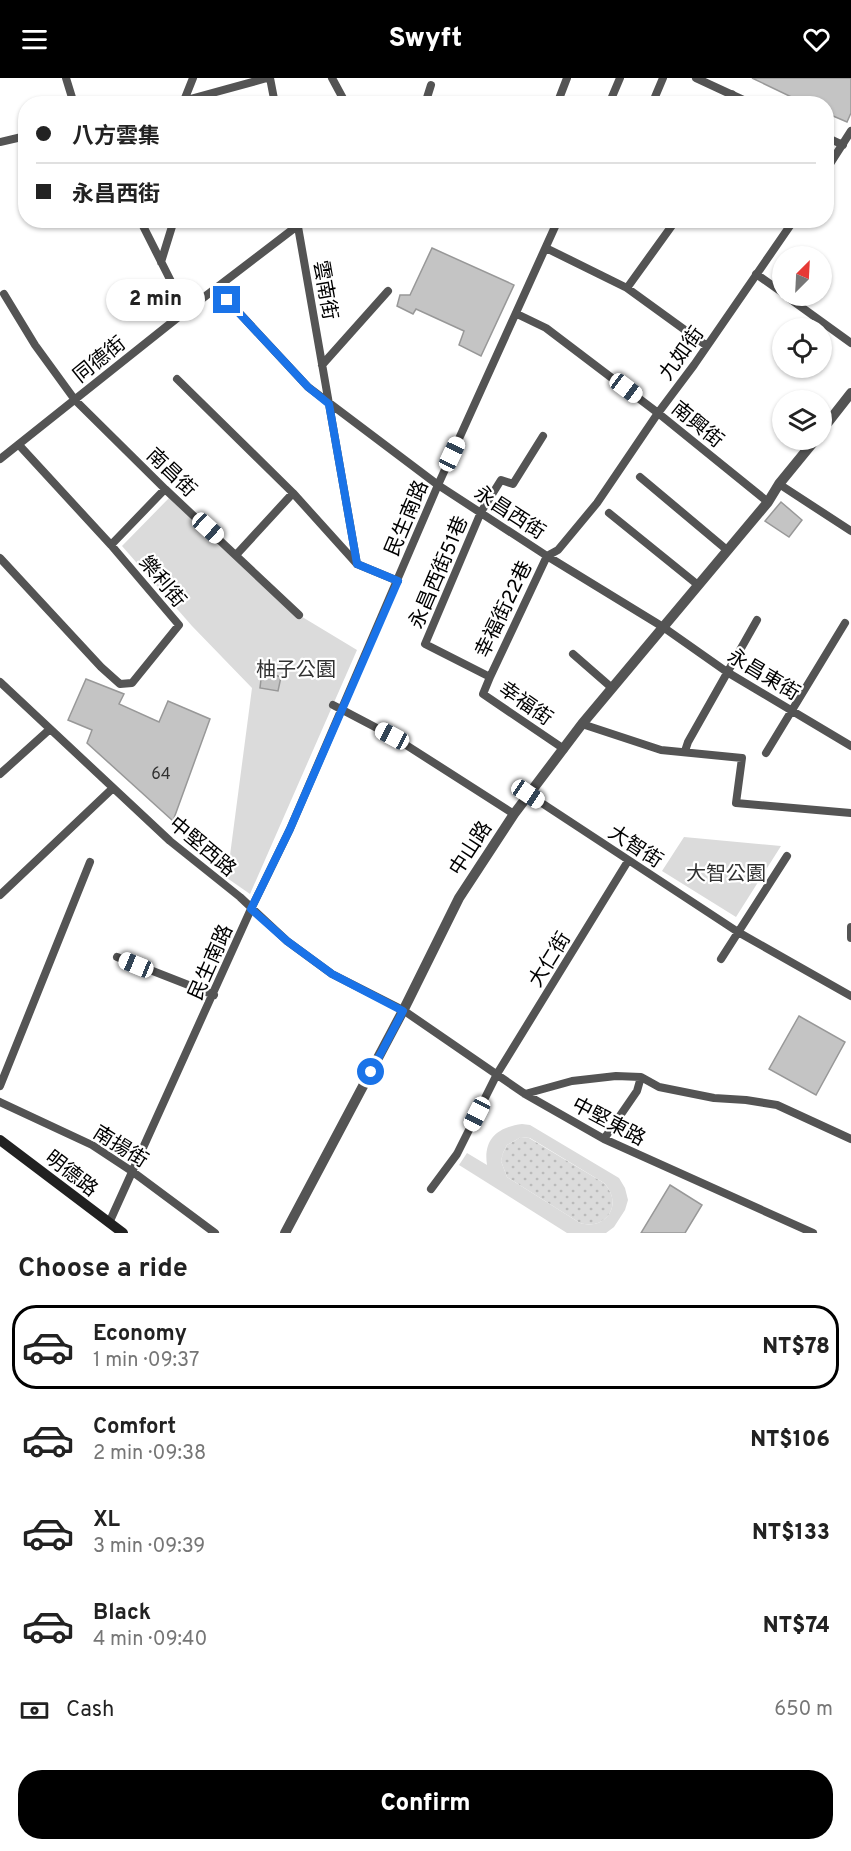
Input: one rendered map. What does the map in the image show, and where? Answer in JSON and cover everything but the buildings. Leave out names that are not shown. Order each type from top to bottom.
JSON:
[{"type":"main road","name":"明德路","points":[[0,1140],[123,1233]]},
{"type":"street","points":[[66,78],[72,96]]},
{"type":"street","points":[[186,96],[192,78]]},
{"type":"street","points":[[204,96],[269,78],[273,96]]},
{"type":"street","points":[[332,78],[342,96]]},
{"type":"street","points":[[560,96],[567,78]]},
{"type":"street","points":[[612,96],[620,78]]},
{"type":"street","points":[[655,96],[663,78]]},
{"type":"street","points":[[696,78],[725,96]]},
{"type":"street","points":[[428,96],[431,85]]},
{"type":"street","points":[[834,158],[851,131]]},
{"type":"street","points":[[0,142],[18,138]]},
{"type":"street","points":[[834,141],[843,145]]},
{"type":"street","points":[[145,228],[186,311]]},
{"type":"street","points":[[160,262],[171,228]]},
{"type":"street","name":"同德街","points":[[0,459],[293,228]]},
{"type":"street","name":"雲南街","points":[[301,228],[357,564]]},
{"type":"street","name":"民生南路","points":[[110,1223],[251,909],[290,829],[337,707],[398,581],[438,485],[555,228]]},
{"type":"street","points":[[627,288],[670,228]]},
{"type":"street","name":"九如街","points":[[547,556],[558,550],[597,503],[787,228]]},
{"type":"street","points":[[546,248],[627,288],[707,346]]},
{"type":"street","points":[[756,274],[772,285]]},
{"type":"street","name":"永昌西街","points":[[217,289],[308,387],[329,404],[438,485],[547,556],[663,627]]},
{"type":"street","name":"雲南街","points":[[322,365],[388,291]]},
{"type":"street","name":"南昌街","points":[[4,294],[35,345],[75,400],[165,489],[299,615]]},
{"type":"street","points":[[800,306],[851,343]]},
{"type":"street","name":"南興街","points":[[517,314],[546,328],[658,412],[768,502]]},
{"type":"street","points":[[177,379],[293,493],[357,564],[398,581]]},
{"type":"street","points":[[832,417],[851,393]]},
{"type":"street","name":"永昌西街51巷","points":[[425,644],[481,512],[501,480],[513,484],[543,436]]},
{"type":"street","name":"樂利街","points":[[0,558],[120,684],[132,683],[179,625],[111,545],[20,445]]},
{"type":"street","name":"中山路","points":[[285,1233],[403,1011],[459,898],[514,814],[582,724],[768,502],[779,484],[807,450]]},
{"type":"street","points":[[640,477],[727,550]]},
{"type":"street","points":[[779,484],[851,531]]},
{"type":"street","points":[[111,545],[165,489]]},
{"type":"street","points":[[236,555],[293,493]]},
{"type":"street","points":[[609,513],[698,585]]},
{"type":"street","name":"幸福街22巷","points":[[490,676],[547,556]]},
{"type":"street","points":[[686,752],[688,742],[757,620]]},
{"type":"street","points":[[766,753],[845,623]]},
{"type":"street","name":"永昌東街","points":[[663,627],[727,672],[851,746]]},
{"type":"street","name":"幸福街","points":[[425,644],[490,676],[483,694],[564,749]]},
{"type":"street","points":[[573,654],[612,688]]},
{"type":"street","name":"中堅西路","points":[[0,682],[170,842],[287,941],[332,974],[403,1011]]},
{"type":"street","points":[[337,707],[392,736],[514,814]]},
{"type":"street","points":[[582,724],[661,750],[742,758],[736,803],[851,813]]},
{"type":"street","points":[[0,774],[50,729]]},
{"type":"street","points":[[0,895],[113,788]]},
{"type":"street","name":"大智街","points":[[528,794],[738,932],[851,996]]},
{"type":"street","points":[[721,959],[787,855]]},
{"type":"street","name":"大仁街","points":[[431,1189],[457,1154],[497,1074],[628,861]]},
{"type":"street","points":[[0,1086],[90,862]]},
{"type":"street","points":[[851,927],[851,938]]},
{"type":"street","points":[[117,957],[214,995]]},
{"type":"street","name":"中堅東路","points":[[403,1011],[525,1094],[604,1139],[813,1233]]},
{"type":"street","points":[[525,1094],[572,1081],[616,1076],[641,1077],[659,1087],[703,1096],[777,1105],[851,1139]]},
{"type":"street","points":[[604,1139],[637,1091],[641,1077]]},
{"type":"street","name":"南揚街","points":[[0,1102],[92,1145],[133,1172],[215,1233]]},
{"type":"green space","name":"柚子公園","points":[[169,498],[299,615],[357,650],[250,894],[227,878],[252,688],[192,626],[122,546]]},
{"type":"green space","name":"大智公園","points":[[684,837],[781,846],[736,917],[662,871]]},
{"type":"green space","points":[[530,1125],[619,1178],[628,1200],[625,1210],[614,1227],[606,1233],[567,1233],[459,1165],[467,1153],[487,1165],[487,1148],[490,1141],[499,1131],[513,1126]],"holes":[[[521,1137],[530,1138],[604,1183],[612,1199],[612,1207],[604,1219],[598,1223],[580,1223],[507,1177],[501,1161],[507,1145]]]},
{"type":"green space","points":[[521,1137],[529,1138],[604,1183],[612,1199],[609,1214],[598,1223],[580,1223],[507,1177],[501,1161],[503,1153],[507,1145]]},
{"type":"route","points":[[227,300],[308,387],[329,404],[357,564],[398,581],[290,829],[251,909],[287,941],[332,974],[403,1011],[371,1072]]}]
